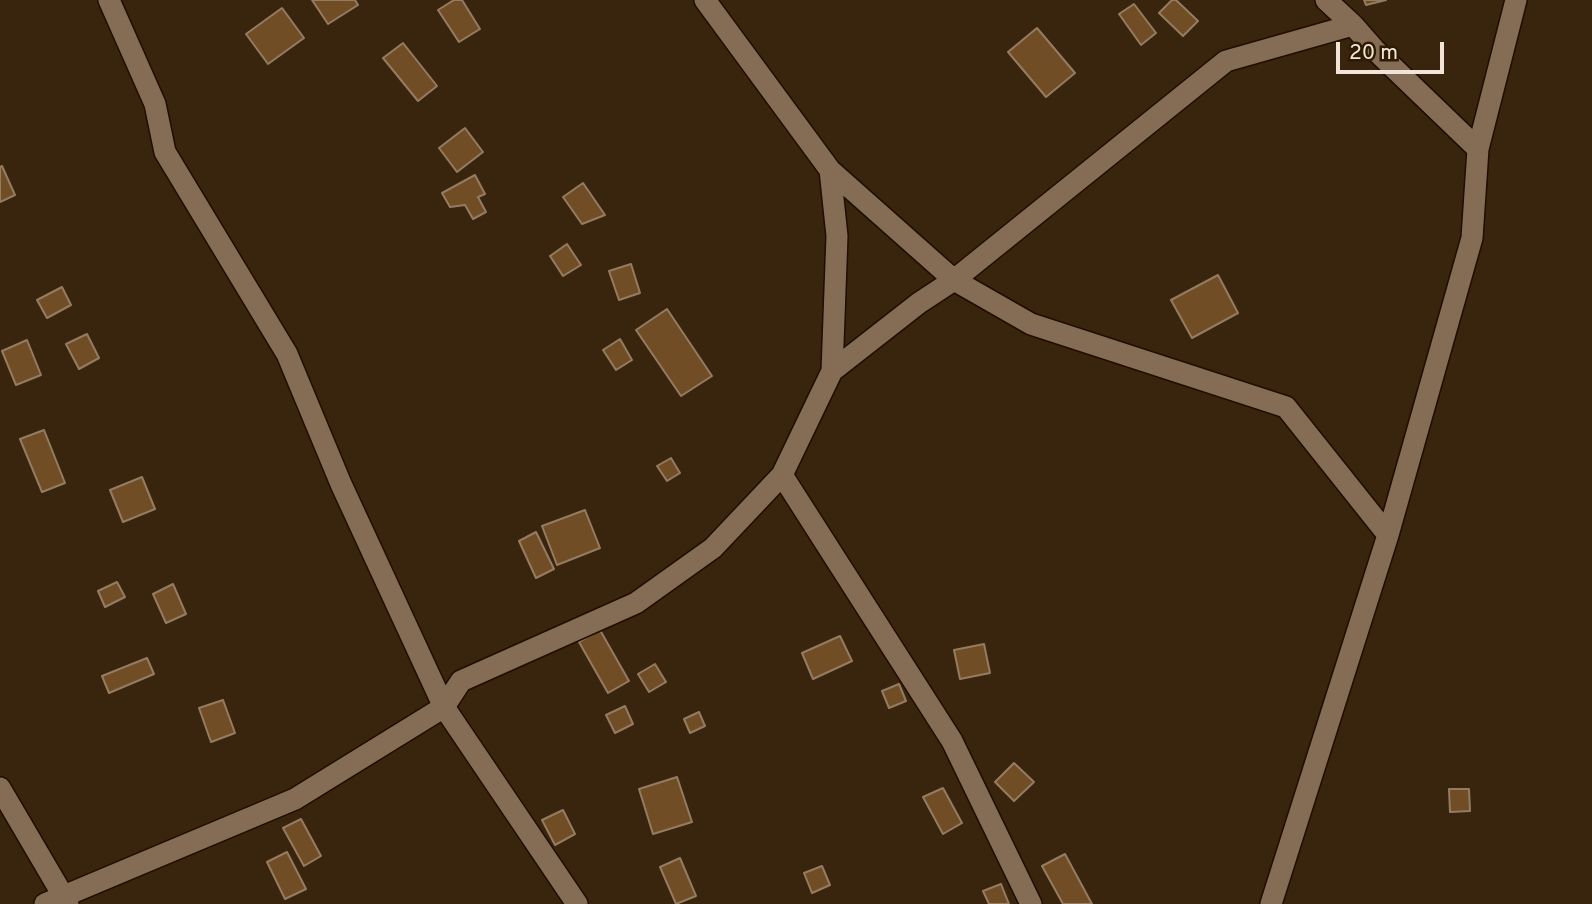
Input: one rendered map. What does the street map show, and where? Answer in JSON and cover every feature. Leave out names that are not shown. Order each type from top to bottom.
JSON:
[{"type":"street","points":[[110,0],[155,104],[165,152],[287,354],[341,484],[444,707],[578,904]]},
{"type":"street","points":[[705,0],[830,170],[954,280],[1031,324],[1286,407],[1388,535]]},
{"type":"street","points":[[1326,0],[1478,149]]},
{"type":"street","points":[[1271,904],[1388,535],[1472,238],[1478,149],[1516,0]]},
{"type":"street","points":[[832,371],[919,303],[954,280],[1226,61],[1353,25]]},
{"type":"street","points":[[0,788],[58,901],[295,799],[444,707],[461,681],[636,603],[713,548],[782,475],[832,371],[837,236],[830,170]]},
{"type":"street","points":[[782,475],[952,741],[1031,904]]},
{"type":"building","points":[[312,0],[355,0],[358,5],[328,24]]},
{"type":"building","points":[[454,0],[462,0],[480,29],[459,42],[438,10]]},
{"type":"building","points":[[1172,0],[1176,0],[1198,21],[1183,36],[1159,13]]},
{"type":"building","points":[[1364,0],[1386,0],[1366,5]]},
{"type":"building","points":[[1134,4],[1156,33],[1141,45],[1119,14]]},
{"type":"building","points":[[282,8],[304,38],[268,64],[246,34]]},
{"type":"building","points":[[1037,28],[1075,73],[1046,97],[1008,52]]},
{"type":"building","points":[[403,43],[437,86],[418,101],[383,58]]},
{"type":"building","points":[[465,128],[483,152],[457,172],[439,148]]},
{"type":"building","points":[[2,166],[15,195],[0,202],[0,167]]},
{"type":"building","points":[[475,175],[485,194],[478,197],[486,212],[473,219],[465,205],[450,207],[442,193]]},
{"type":"building","points":[[583,183],[605,215],[582,224],[563,197]]},
{"type":"building","points":[[567,244],[581,265],[563,276],[550,256]]},
{"type":"building","points":[[631,264],[640,293],[619,300],[609,271]]},
{"type":"building","points":[[1218,275],[1238,313],[1192,338],[1171,300]]},
{"type":"building","points":[[62,287],[71,305],[47,318],[37,300]]},
{"type":"building","points":[[667,309],[712,376],[681,396],[636,330]]},
{"type":"building","points":[[87,334],[99,358],[79,369],[66,344]]},
{"type":"building","points":[[620,339],[632,360],[616,370],[603,350]]},
{"type":"building","points":[[27,340],[41,375],[16,385],[2,351]]},
{"type":"building","points":[[44,430],[65,483],[42,492],[20,439]]},
{"type":"building","points":[[671,458],[680,473],[667,481],[657,466]]},
{"type":"building","points":[[142,477],[155,509],[123,522],[110,490]]},
{"type":"building","points":[[585,510],[600,548],[557,565],[542,526]]},
{"type":"building","points":[[536,532],[554,569],[536,578],[519,541]]},
{"type":"building","points":[[117,582],[125,597],[105,607],[98,591]]},
{"type":"building","points":[[173,584],[186,614],[166,623],[153,594]]},
{"type":"building","points":[[600,630],[629,681],[608,693],[579,642]]},
{"type":"building","points":[[840,636],[852,661],[813,679],[802,653]]},
{"type":"building","points":[[984,644],[990,673],[960,679],[954,650]]},
{"type":"building","points":[[147,658],[154,674],[109,693],[102,676]]},
{"type":"building","points":[[655,664],[666,682],[649,692],[638,674]]},
{"type":"building","points":[[899,684],[906,701],[889,708],[882,691]]},
{"type":"building","points":[[223,700],[235,733],[211,742],[199,708]]},
{"type":"building","points":[[625,706],[633,724],[615,733],[606,715]]},
{"type":"building","points":[[699,712],[705,726],[690,733],[684,719]]},
{"type":"building","points":[[1014,763],[1034,782],[1014,801],[995,782]]},
{"type":"building","points":[[677,777],[692,822],[653,834],[639,789]]},
{"type":"building","points":[[943,788],[962,823],[943,834],[923,797]]},
{"type":"building","points":[[1449,789],[1469,789],[1470,811],[1450,812]]},
{"type":"building","points":[[563,810],[575,834],[555,845],[542,820]]},
{"type":"building","points":[[301,819],[321,856],[304,866],[283,828]]},
{"type":"building","points":[[287,852],[306,889],[285,899],[267,862]]},
{"type":"building","points":[[1065,854],[1092,904],[1063,904],[1042,866]]},
{"type":"building","points":[[680,858],[696,896],[676,904],[660,867]]},
{"type":"building","points":[[822,866],[830,885],[812,893],[804,873]]},
{"type":"building","points":[[1001,884],[1009,904],[989,904],[983,891]]}]
